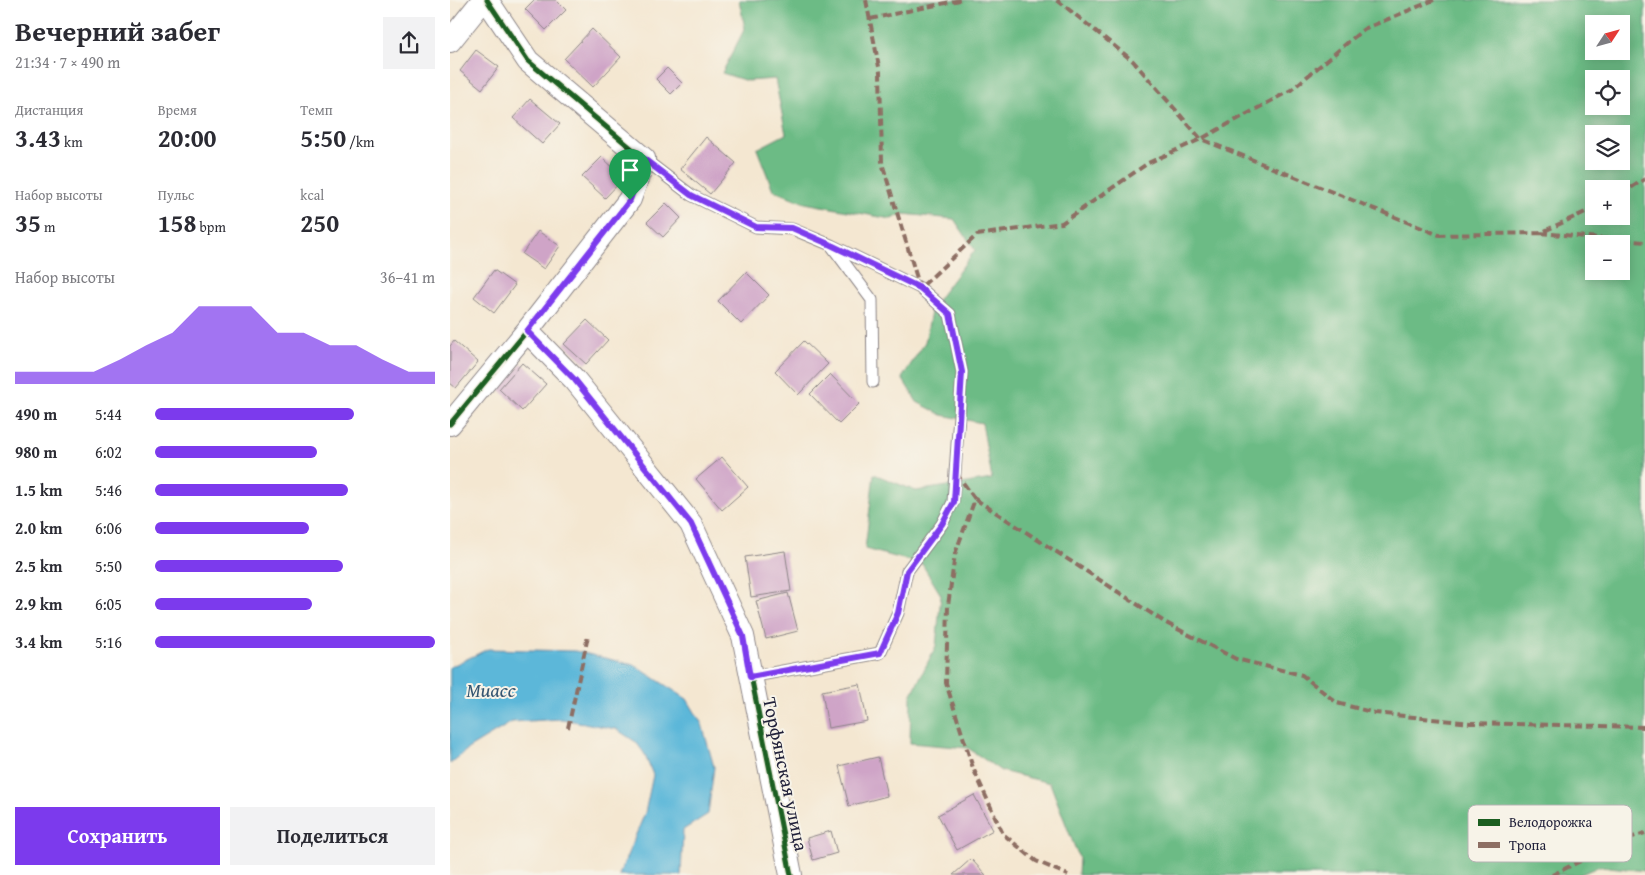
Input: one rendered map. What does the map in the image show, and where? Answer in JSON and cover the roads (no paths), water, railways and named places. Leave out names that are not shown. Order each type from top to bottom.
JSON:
[{"type":"street","points":[[450,41],[485,0],[528,61],[644,159],[630,200],[527,331],[450,424]]},
{"type":"street","name":"Торфянская улица","points":[[527,331],[575,380],[691,524],[743,636],[791,875]]},
{"type":"lane","points":[[644,159],[691,195],[756,227],[792,228],[920,288],[950,314],[962,372],[954,502],[942,524],[907,571],[898,613],[880,653],[750,677]]},
{"type":"lane","points":[[831,245],[872,300],[873,382]]},
{"type":"water","name":"Миасс","points":[[488,649],[575,651],[634,665],[687,699],[702,724],[714,767],[708,814],[683,830],[681,875],[619,875],[645,813],[653,775],[644,753],[636,742],[616,729],[562,719],[512,722],[469,748],[450,764],[450,667]]}]
